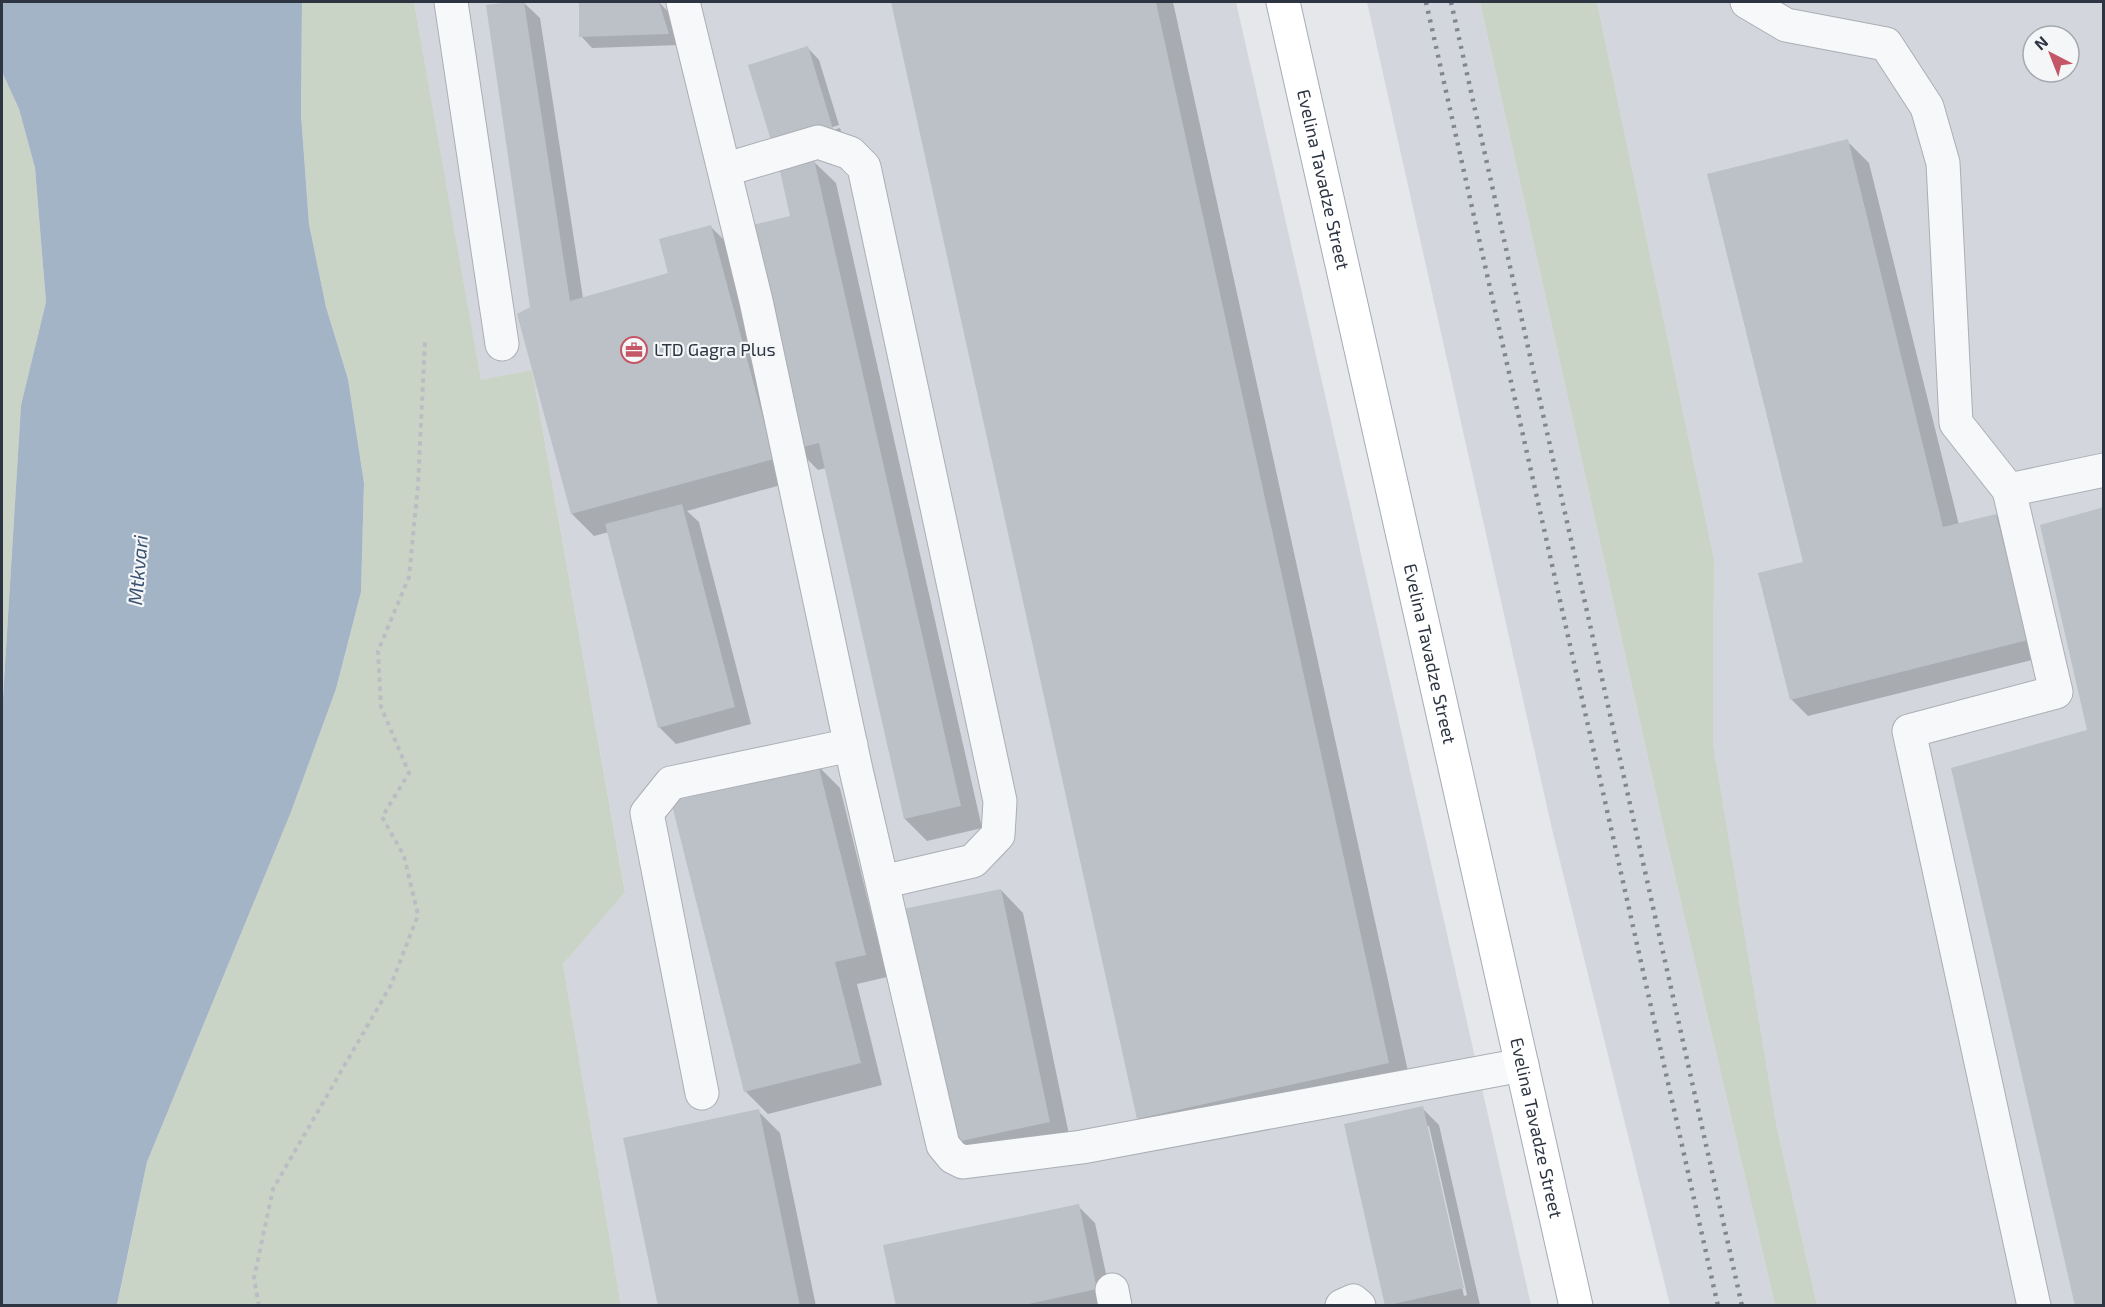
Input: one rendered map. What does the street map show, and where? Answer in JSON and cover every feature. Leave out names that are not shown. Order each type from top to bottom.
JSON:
[{"type":"main road","name":"Evelina Tavadze Street","points":[[1283,2],[1576,1305]]},
{"type":"lane","points":[[452,2],[502,344]]},
{"type":"lane","points":[[683,2],[756,301],[851,746],[943,1144],[953,1157],[963,1162],[1082,1147],[1522,1065]]},
{"type":"lane","points":[[1747,2],[1786,25],[1886,44],[1927,107],[1943,163],[1956,423],[2009,490],[2056,692],[1909,731],[2034,1305]]},
{"type":"lane","points":[[724,170],[818,142],[850,153],[864,167],[1000,801],[998,835],[974,861],[882,882]]},
{"type":"lane","points":[[2009,490],[2103,470]]},
{"type":"lane","points":[[702,1093],[647,813],[671,783],[851,746]]},
{"type":"lane","points":[[1342,1305],[1353,1301],[1359,1305]]},
{"type":"path","points":[[259,1305],[254,1278],[273,1189],[390,985],[418,915],[404,856],[382,816],[409,773],[381,707],[378,651],[409,578],[418,485],[425,341]]},
{"type":"shaded area","points":[[414,2],[1236,2],[1531,1305],[621,1305],[563,964],[625,891],[532,370],[481,381]]},
{"type":"shaded area","points":[[1367,2],[1480,2],[1662,821],[1775,1305],[1670,1305],[1552,829]]},
{"type":"shaded area","points":[[1597,2],[2103,2],[2103,1305],[1817,1305],[1777,1128],[1713,743],[1714,559]]},
{"type":"green space","points":[[302,2],[414,2],[481,380],[532,370],[625,892],[563,964],[621,1305],[117,1306],[147,1162],[291,812],[336,689],[361,592],[364,483],[348,379],[326,307],[309,224],[301,114]]},
{"type":"green space","points":[[1480,2],[1597,2],[1714,559],[1713,743],[1777,1128],[1817,1305],[1775,1305],[1662,821]]},
{"type":"green space","points":[[2,72],[19,109],[35,168],[46,302],[21,405],[2,714]]},
{"type":"water","name":"Mtkvari","points":[[2,2],[302,2],[301,114],[309,224],[326,307],[348,379],[364,483],[361,592],[336,689],[291,812],[147,1162],[117,1305],[2,1305],[2,714],[21,405],[46,302],[35,168],[19,109],[2,72]]},
{"type":"building","points":[[524,2],[570,301],[668,273],[659,239],[711,225],[774,459],[571,514],[517,314],[530,307],[486,5]]},
{"type":"building","points":[[579,2],[659,2],[669,34],[579,37]]},
{"type":"building","points":[[891,2],[1156,2],[1389,1063],[1137,1119]]},
{"type":"building","points":[[808,46],[833,129],[773,147],[748,65]]},
{"type":"building","points":[[1848,139],[1943,527],[1996,514],[2028,640],[1790,700],[1758,573],[1803,562],[1707,174]]},
{"type":"building","points":[[814,159],[961,806],[904,819],[819,443],[795,449],[744,227],[790,216],[779,167]]},
{"type":"building","points":[[682,504],[735,707],[658,728],[605,524]]},
{"type":"building","points":[[2104,507],[2104,1306],[2075,1306],[1951,768],[2087,730],[2040,525]]},
{"type":"building","points":[[818,764],[866,955],[835,962],[861,1063],[744,1092],[671,801]]},
{"type":"building","points":[[1001,889],[1050,1122],[952,1143],[903,909]]},
{"type":"building","points":[[1423,1106],[1464,1288],[1385,1306],[1344,1124]]},
{"type":"building","points":[[759,1109],[800,1306],[658,1306],[623,1138]]},
{"type":"building","points":[[1079,1204],[1097,1289],[1020,1306],[896,1306],[883,1245]]},
{"type":"railway","points":[[1426,2],[1718,1306]]},
{"type":"railway","points":[[1451,2],[1742,1306]]},
{"type":"place","name":"LTD Gagra Plus","points":[[634,350]]}]
